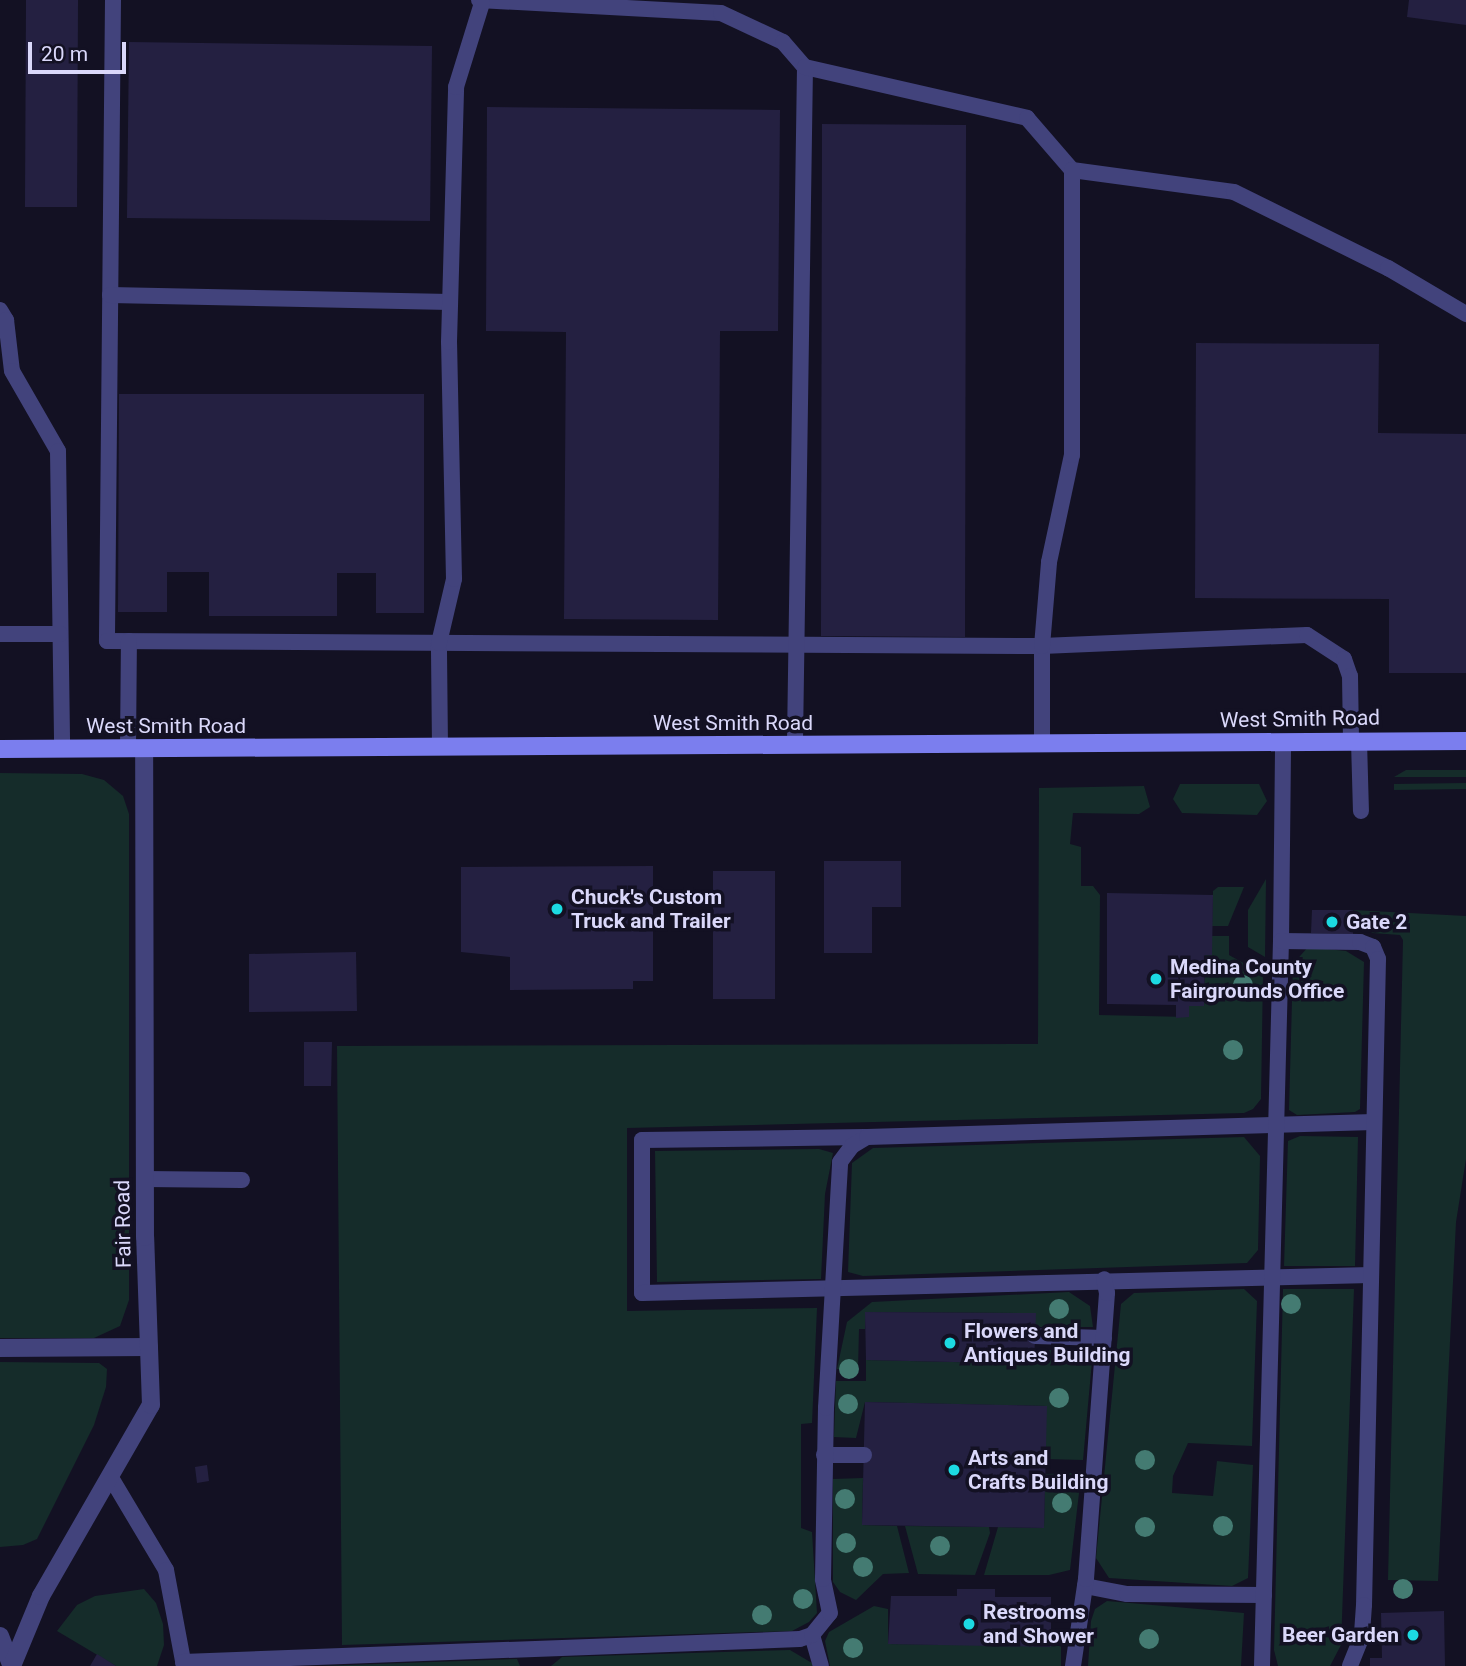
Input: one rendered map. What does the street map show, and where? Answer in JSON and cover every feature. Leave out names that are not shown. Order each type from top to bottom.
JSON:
[{"type":"street","name":"West Smith Road","points":[[0,749],[1466,741]]},
{"type":"street","name":"Fair Road","points":[[11,1664],[41,1596],[151,1405],[136,749]]},
{"type":"street","points":[[0,1348],[149,1347]]},
{"type":"street","name":"Fair Road","points":[[0,1636],[11,1664]]},
{"type":"lane","points":[[113,0],[107,641],[1042,646],[1307,635],[1344,659],[1350,676],[1361,811]]},
{"type":"lane","points":[[440,747],[439,643],[454,579],[450,302],[456,87],[481,1],[721,13],[783,42],[805,67],[1027,118],[1072,170],[1072,455],[1049,562],[1042,646],[1042,744]]},
{"type":"lane","points":[[795,745],[805,67]]},
{"type":"lane","points":[[1072,170],[1234,192],[1388,268],[1466,314]]},
{"type":"lane","points":[[110,295],[450,302]]},
{"type":"lane","points":[[0,310],[6,320],[12,372],[58,451],[62,749]]},
{"type":"lane","points":[[0,634],[61,634]]},
{"type":"lane","points":[[130,641],[136,749]]},
{"type":"lane","points":[[1262,1666],[1270,1278],[1281,941],[1283,743]]},
{"type":"lane","points":[[1281,941],[1360,942],[1373,947],[1378,959],[1364,1605],[1362,1636],[1350,1666]]},
{"type":"lane","points":[[1371,1275],[1104,1279],[832,1291],[642,1293],[642,1140],[867,1137],[1374,1122]]},
{"type":"lane","points":[[110,1476],[166,1570],[183,1664],[800,1639],[812,1635],[830,1613],[823,1579],[824,1455],[839,1162],[852,1146],[867,1137]]},
{"type":"lane","points":[[145,1179],[242,1180]]},
{"type":"lane","points":[[1073,1666],[1085,1586],[1104,1338],[1104,1279]]},
{"type":"lane","points":[[1035,1336],[1104,1338]]},
{"type":"lane","points":[[824,1455],[864,1455]]},
{"type":"lane","points":[[1085,1586],[1127,1594],[1264,1595]]},
{"type":"lane","points":[[812,1635],[821,1666]]},
{"type":"lane","points":[[535,1649],[536,1666]]},
{"type":"green space","points":[[1406,770],[1466,770],[1466,777],[1394,777]]},
{"type":"green space","points":[[0,773],[82,774],[104,780],[123,796],[129,814],[129,1300],[120,1326],[94,1338],[0,1338]]},
{"type":"green space","points":[[1466,783],[1466,789],[1394,790],[1394,784]]},
{"type":"green space","points":[[1180,784],[1259,784],[1267,801],[1257,815],[1182,813],[1173,799]]},
{"type":"green space","points":[[1144,786],[1150,807],[1139,814],[1073,813],[1070,844],[1081,847],[1081,886],[1093,886],[1100,895],[1099,1015],[1188,1017],[1189,1006],[1204,1006],[1205,955],[1212,954],[1212,936],[1229,936],[1229,955],[1263,974],[1261,1099],[1253,1109],[1244,1113],[627,1128],[627,1311],[817,1308],[812,1423],[801,1424],[801,1528],[812,1532],[817,1613],[809,1622],[792,1631],[342,1645],[337,1046],[1038,1044],[1039,788]]},
{"type":"green space","points":[[1266,879],[1265,957],[1248,947],[1248,910]]},
{"type":"green space","points":[[1218,887],[1244,887],[1228,926],[1212,926],[1213,891]]},
{"type":"green space","points":[[1353,910],[1466,916],[1466,1159],[1456,1222],[1438,1581],[1388,1580],[1403,940],[1400,935],[1372,933]]},
{"type":"green space","points":[[1308,947],[1346,951],[1364,962],[1360,1109],[1355,1112],[1297,1115],[1289,1110],[1293,964]]},
{"type":"green space","points":[[1300,1136],[1358,1137],[1355,1266],[1284,1266],[1288,1141]]},
{"type":"green space","points":[[1244,1137],[1260,1156],[1258,1250],[1247,1263],[863,1276],[848,1272],[852,1163],[873,1148]]},
{"type":"green space","points":[[819,1149],[833,1153],[825,1194],[821,1279],[657,1282],[655,1151]]},
{"type":"green space","points":[[1244,1289],[1257,1301],[1252,1446],[1188,1443],[1173,1476],[1172,1493],[1213,1496],[1217,1461],[1253,1465],[1248,1578],[1232,1586],[1109,1578],[1096,1558],[1121,1304],[1134,1293]]},
{"type":"green space","points":[[1283,1289],[1354,1289],[1341,1645],[1330,1666],[1278,1666],[1274,1650]]},
{"type":"green space","points":[[1069,1292],[1090,1306],[1093,1327],[1035,1327],[1035,1313],[866,1312],[865,1329],[859,1329],[858,1369],[837,1369],[847,1322],[872,1302]]},
{"type":"green space","points":[[1035,1350],[1093,1350],[1083,1460],[1046,1459],[1046,1406],[865,1402],[856,1438],[834,1437],[836,1381],[866,1381],[866,1360],[1034,1364]]},
{"type":"green space","points":[[0,1362],[99,1363],[107,1369],[106,1387],[94,1425],[37,1539],[23,1545],[0,1547]]},
{"type":"green space","points":[[1076,1473],[1081,1476],[1070,1570],[1049,1575],[984,1575],[998,1527],[1044,1528],[1045,1474]]},
{"type":"green space","points":[[863,1478],[862,1525],[897,1526],[909,1573],[883,1574],[856,1600],[840,1592],[833,1582],[833,1479]]},
{"type":"green space","points":[[905,1526],[989,1527],[990,1533],[975,1575],[918,1574]]},
{"type":"green space","points":[[144,1589],[156,1603],[163,1624],[164,1645],[157,1666],[116,1666],[57,1631],[77,1605],[95,1596]]},
{"type":"green space","points":[[1107,1601],[1244,1613],[1241,1666],[1088,1666],[1091,1621],[1095,1609]]},
{"type":"green space","points":[[874,1606],[888,1609],[888,1644],[1061,1646],[1061,1666],[830,1666],[825,1641],[829,1632]]},
{"type":"green space","points":[[790,1650],[817,1666],[551,1666],[562,1657]]},
{"type":"green space","points":[[517,1659],[520,1666],[322,1666],[377,1664]]},
{"type":"building","points":[[26,0],[78,0],[77,207],[25,207]]},
{"type":"building","points":[[1409,0],[1466,0],[1466,25],[1407,17]]},
{"type":"building","points":[[129,42],[432,46],[430,221],[127,218]]},
{"type":"building","points":[[487,107],[780,110],[778,331],[720,331],[718,620],[564,619],[566,332],[486,331]]},
{"type":"building","points":[[822,124],[966,125],[965,637],[821,636]]},
{"type":"building","points":[[1196,343],[1379,344],[1378,433],[1466,434],[1466,673],[1389,673],[1389,599],[1195,598]]},
{"type":"building","points":[[119,394],[424,394],[424,613],[376,613],[376,573],[337,573],[337,616],[209,616],[209,572],[167,572],[167,612],[118,612]]},
{"type":"building","points":[[824,861],[901,861],[901,907],[872,907],[872,953],[824,953]]},
{"type":"building","name":"Chuck's Custom Truck and Trailer","points":[[653,866],[653,981],[633,981],[633,989],[510,990],[510,957],[461,952],[461,867]]},
{"type":"building","points":[[713,871],[775,871],[775,999],[713,999]]},
{"type":"building","name":"Medina County Fairgrounds Office","points":[[1107,893],[1213,895],[1212,955],[1205,955],[1204,1006],[1189,1006],[1189,1017],[1176,1018],[1176,1005],[1107,1004]]},
{"type":"building","name":"Gate 2","points":[[1312,910],[1353,910],[1353,934],[1311,933]]},
{"type":"building","points":[[356,952],[357,1011],[249,1012],[249,954]]},
{"type":"building","points":[[304,1042],[332,1042],[331,1086],[304,1086]]},
{"type":"building","name":"Flowers and Antiques Building","points":[[865,1312],[1036,1313],[1034,1364],[866,1360]]},
{"type":"building","name":"Arts and Crafts Building","points":[[865,1402],[1047,1406],[1044,1528],[862,1525]]},
{"type":"building","points":[[207,1465],[209,1481],[197,1483],[195,1467]]},
{"type":"building","name":"Restrooms and Shower","points":[[957,1589],[995,1589],[995,1597],[1051,1597],[1051,1647],[888,1644],[891,1596],[957,1596]]},
{"type":"building","name":"Beer Garden","points":[[1444,1611],[1445,1666],[1370,1666],[1370,1658],[1382,1658],[1381,1613]]},
{"type":"building","points":[[97,1654],[116,1666],[90,1666]]},
{"type":"place","name":"Chuck's Custom Truck and Trailer","points":[[557,909]]},
{"type":"place","name":"Gate 2","points":[[1332,922]]},
{"type":"place","name":"Medina County Fairgrounds Office","points":[[1156,979]]},
{"type":"place","name":"Flowers and Antiques Building","points":[[950,1343]]},
{"type":"place","name":"Arts and Crafts Building","points":[[954,1470]]},
{"type":"place","name":"Restrooms and Shower","points":[[969,1624]]},
{"type":"place","name":"Beer Garden","points":[[1413,1635]]}]
